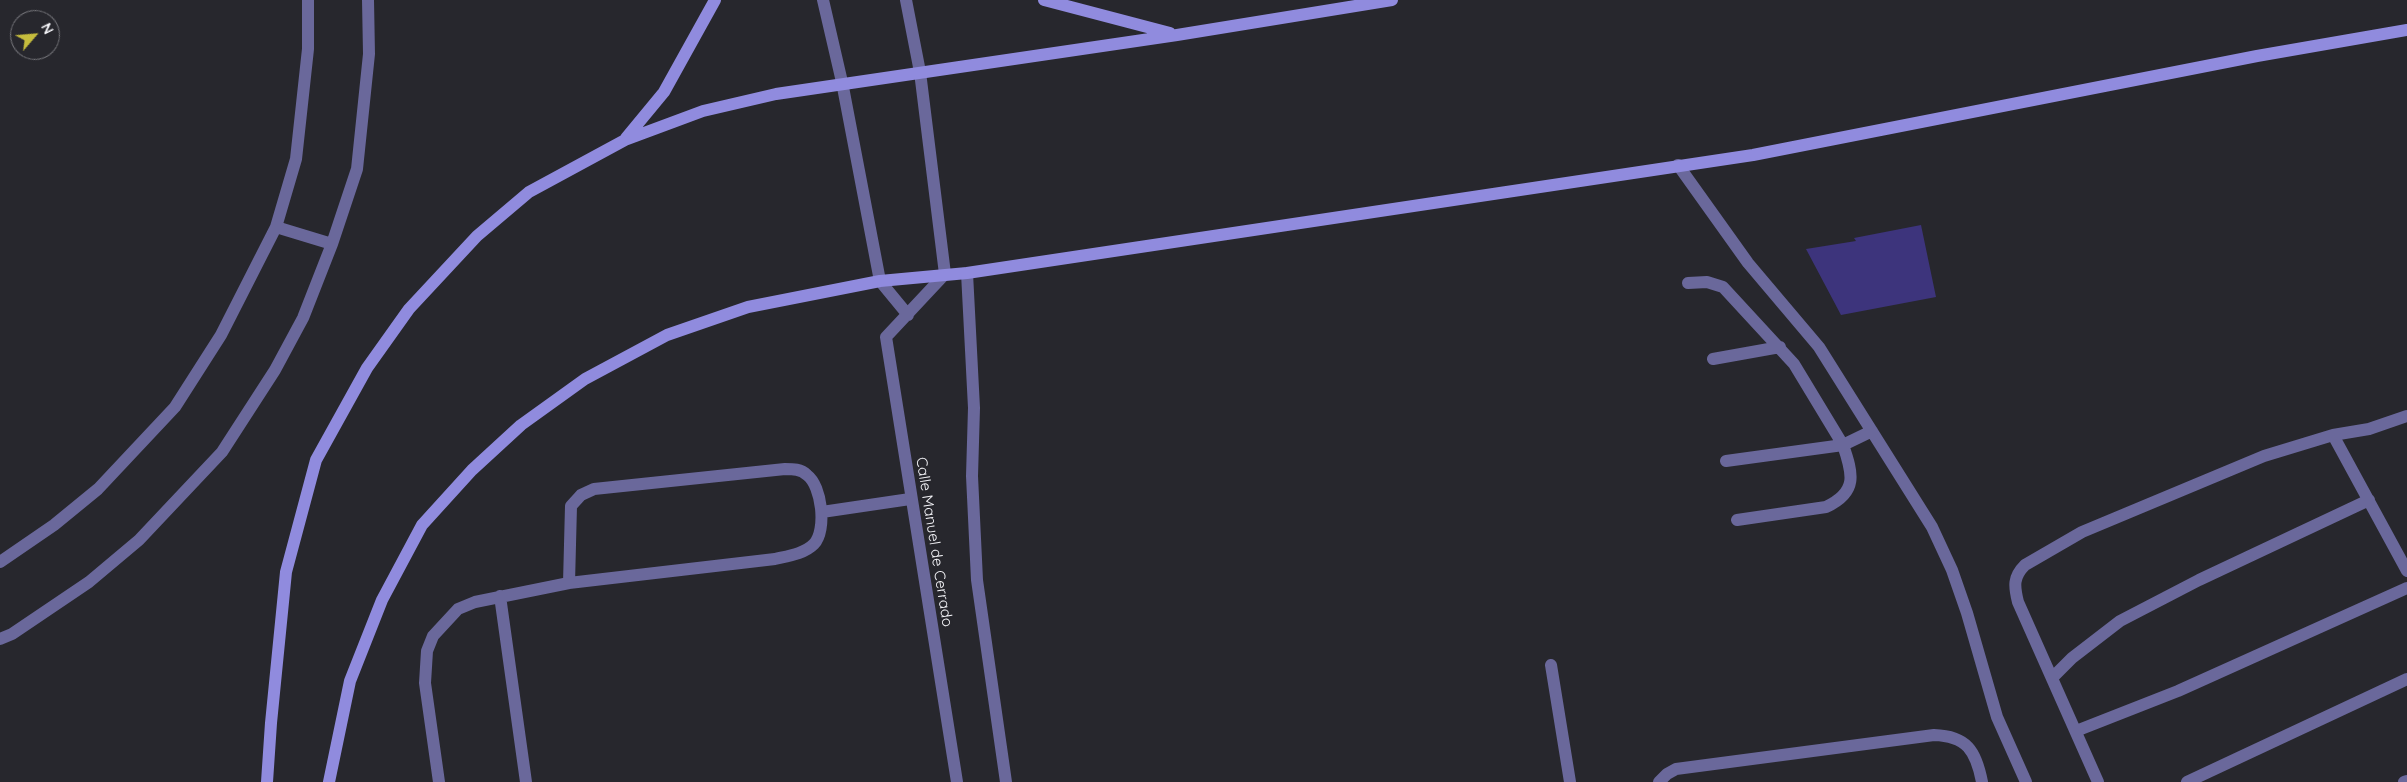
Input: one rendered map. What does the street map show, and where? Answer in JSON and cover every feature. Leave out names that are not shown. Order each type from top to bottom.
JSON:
[{"type":"street","points":[[0,562],[54,525],[98,489],[175,407],[222,335],[276,227],[296,159],[308,49],[308,0]]},
{"type":"street","points":[[0,639],[12,634],[88,582],[139,540],[222,452],[275,370],[302,318],[332,244],[357,169],[369,54],[368,0]]},
{"type":"street","points":[[625,140],[664,92],[715,0]]},
{"type":"street","points":[[822,0],[842,82],[880,282],[908,314]]},
{"type":"street","points":[[906,0],[920,72],[945,274]]},
{"type":"street","points":[[1044,0],[1177,35]]},
{"type":"street","points":[[267,782],[286,572],[316,460],[367,368],[409,309],[477,236],[529,192],[625,140],[702,111],[776,94],[842,82],[881,80],[920,72],[1177,35],[1392,0]]},
{"type":"street","points":[[329,782],[350,681],[382,600],[422,525],[472,470],[521,425],[585,379],[668,335],[748,307],[880,282],[967,273],[1754,155],[2257,56],[2407,30]]},
{"type":"street","points":[[1678,165],[1748,263],[1819,347],[1932,527],[1952,570],[1967,613],[1997,717],[2026,782]]},
{"type":"street","points":[[276,227],[332,244]]},
{"type":"street","points":[[967,273],[974,408],[972,476],[977,580],[1006,782]]},
{"type":"street","name":"Calle Manuel de Cerrado","points":[[945,274],[886,337],[910,499],[957,782]]},
{"type":"street","points":[[1688,283],[1707,282],[1723,288],[1780,347],[1794,364],[1843,445],[1849,462],[1850,481],[1847,494],[1838,502],[1826,507],[1737,520]]},
{"type":"street","points":[[1713,359],[1780,347]]},
{"type":"street","points":[[2098,782],[2018,602],[2014,586],[2018,572],[2025,564],[2082,532],[2264,456],[2333,435],[2369,429],[2407,416]]},
{"type":"street","points":[[1726,461],[1843,445],[1872,431]]},
{"type":"street","points":[[2333,435],[2407,571]]},
{"type":"street","points":[[439,782],[425,683],[427,651],[433,636],[458,609],[475,602],[500,596],[569,583],[791,556],[804,552],[819,537],[822,512],[813,480],[796,469],[594,489],[581,495],[571,506],[569,583]]},
{"type":"street","points":[[822,512],[910,499]]},
{"type":"street","points":[[2052,678],[2072,658],[2120,621],[2199,580],[2369,500]]},
{"type":"street","points":[[2076,731],[2178,691],[2407,588]]},
{"type":"street","points":[[500,596],[526,782]]},
{"type":"street","points":[[1551,665],[1570,782]]},
{"type":"street","points":[[2187,782],[2407,679]]},
{"type":"street","points":[[1659,782],[1676,769],[1934,735],[1949,736],[1962,740],[1970,749],[1982,782]]},
{"type":"building","points":[[1921,225],[1936,297],[1841,315],[1806,249],[1856,241],[1854,238]]}]
